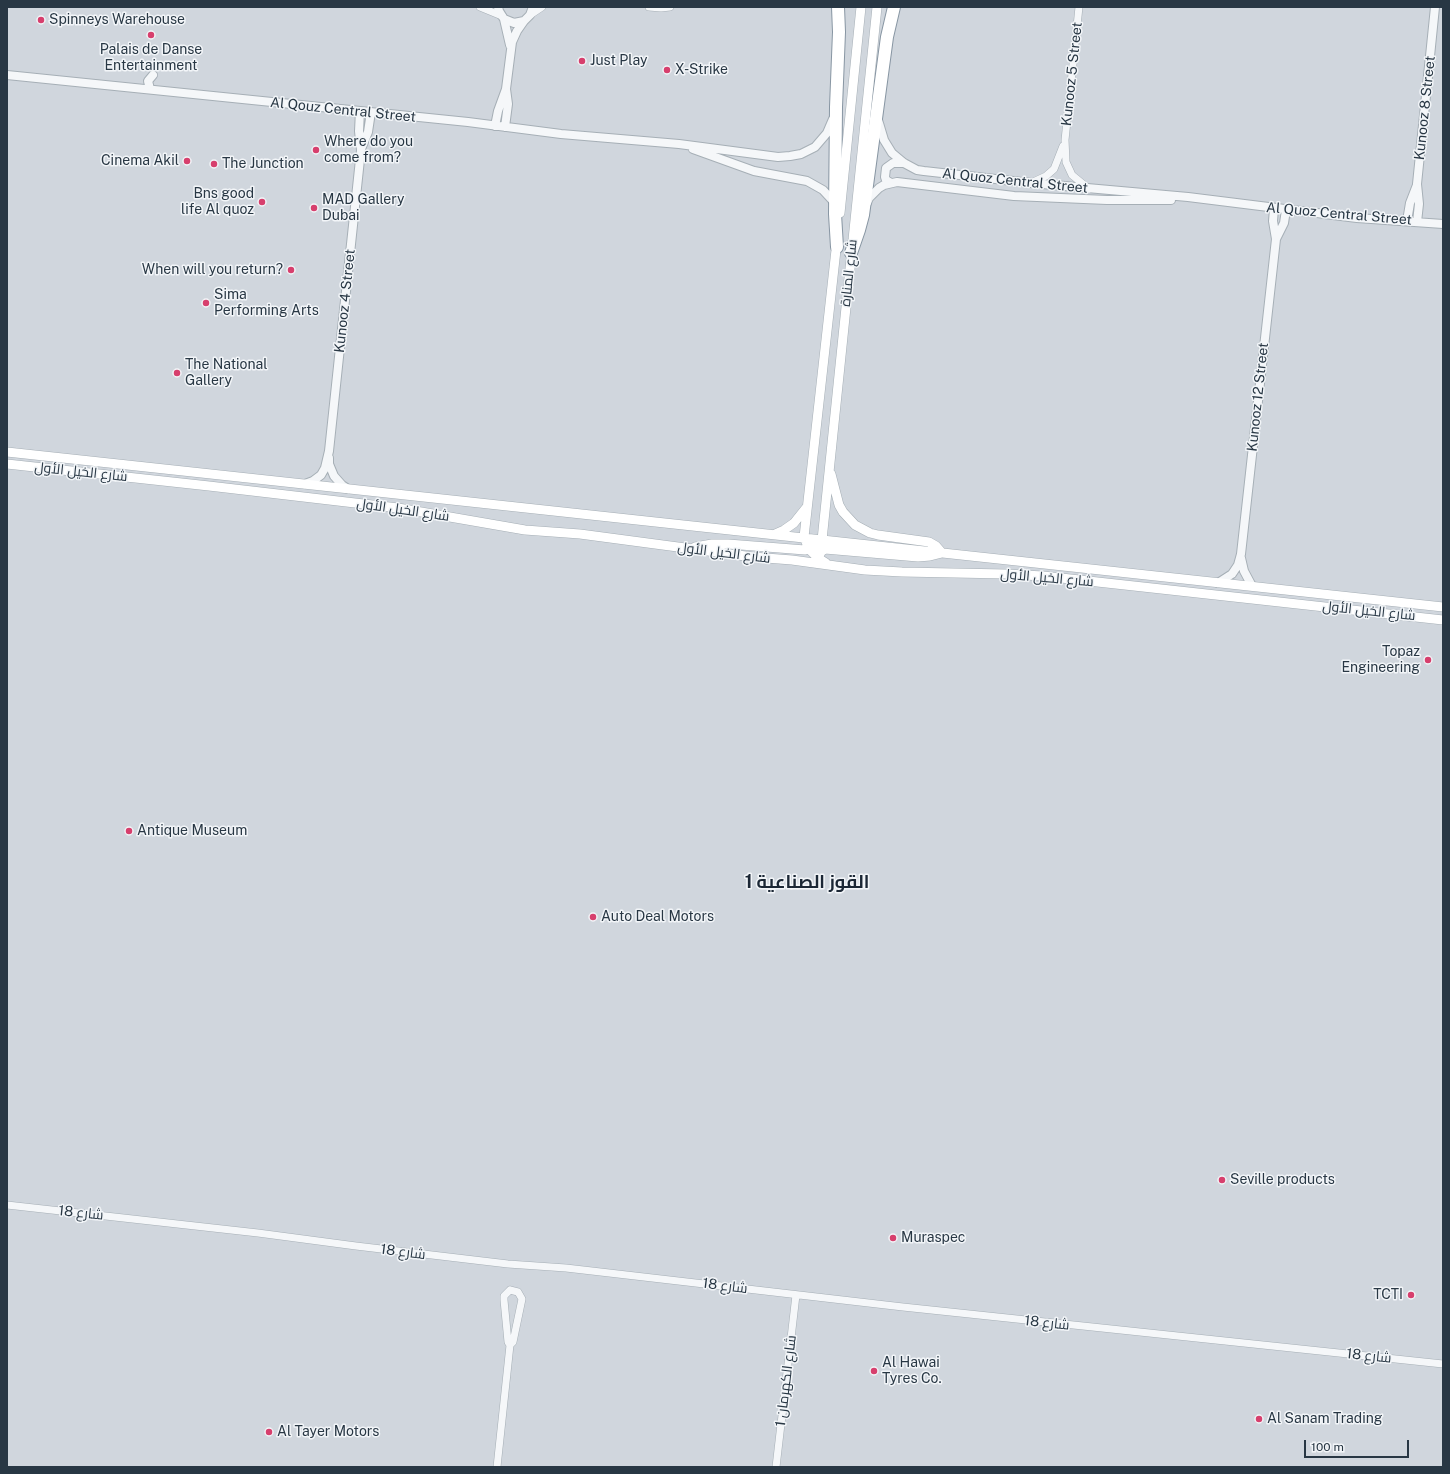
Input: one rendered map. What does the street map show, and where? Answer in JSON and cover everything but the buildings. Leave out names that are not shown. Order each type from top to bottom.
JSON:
[{"type":"highway","points":[[837,247],[835,203],[836,107],[839,32],[838,7]]},
{"type":"highway","points":[[851,253],[863,215],[887,37],[894,7]]},
{"type":"main road","name":"شارع المنارة","points":[[804,537],[837,247],[861,7]]},
{"type":"main road","name":"شارع المنارة","points":[[822,540],[877,7]]},
{"type":"main road","name":"شارع الخيل الأول","points":[[7,452],[1443,607]]},
{"type":"main road","name":"شارع الخيل الأول","points":[[7,464],[398,508],[525,530],[580,534],[689,549],[829,565],[902,572],[1043,576],[1443,620]]},
{"type":"main road","points":[[818,558],[821,552],[826,549],[918,557],[930,556],[942,552],[929,542],[878,535],[870,533],[855,525],[843,512],[839,505],[830,467]]},
{"type":"main road","points":[[773,534],[784,530],[794,523],[802,514],[808,503]]},
{"type":"main road","points":[[804,537],[809,549],[818,558],[829,565]]},
{"type":"main road","points":[[689,549],[704,545],[720,544],[800,550],[817,546],[822,540]]},
{"type":"street","points":[[480,7],[514,22],[542,7]]},
{"type":"street","points":[[498,7],[508,33],[511,48]]},
{"type":"street","points":[[649,7],[670,7]]},
{"type":"street","name":"Kunooz 5 Street","points":[[1079,7],[1065,140],[1066,162],[1069,171],[1075,179],[1089,189]]},
{"type":"street","name":"Kunooz 8 Street","points":[[1417,222],[1419,204],[1417,184],[1435,7]]},
{"type":"street","points":[[495,126],[498,111],[506,89],[511,48],[517,31],[529,14]]},
{"type":"street","name":"Al Qouz Central Street","points":[[7,74],[150,88],[561,134],[679,144],[778,156],[801,154],[816,147],[830,128],[836,107]]},
{"type":"street","points":[[150,88],[148,81],[153,74]]},
{"type":"street","points":[[505,127],[508,104],[506,89]]},
{"type":"street","name":"Kunooz 4 Street","points":[[305,485],[314,481],[321,475],[325,468],[329,452],[361,150],[359,131],[360,111]]},
{"type":"street","name":"Kunooz 4 Street","points":[[361,150],[368,132],[371,112]]},
{"type":"street","name":"Al Quoz Central Street","points":[[877,112],[878,123],[884,140],[892,153],[904,163],[917,170],[1089,189],[1188,198],[1357,218],[1443,224]]},
{"type":"street","name":"Kunooz 5 Street","points":[[1031,183],[1046,176],[1054,169],[1065,140]]},
{"type":"street","name":"Al Qouz Central Street","points":[[679,144],[754,171],[807,181],[823,190],[835,203]]},
{"type":"street","points":[[891,183],[884,177],[886,168],[893,163],[904,163]]},
{"type":"street","name":"Al Quoz Central Street","points":[[863,215],[869,198],[884,184],[904,182],[1000,194],[1054,198],[1160,201],[1188,198]]},
{"type":"street","name":"Kunooz 8 Street","points":[[1406,221],[1410,203],[1417,184]]},
{"type":"street","name":"Kunooz 12 Street","points":[[1218,583],[1232,574],[1238,565],[1241,554],[1276,239],[1273,221],[1274,209]]},
{"type":"street","name":"Kunooz 12 Street","points":[[1276,239],[1284,223],[1286,210]]},
{"type":"street","name":"Kunooz 4 Street","points":[[329,452],[331,470],[338,481],[348,489]]},
{"type":"street","name":"Kunooz 12 Street","points":[[1241,554],[1244,571],[1252,586]]},
{"type":"street","name":"شارع 18","points":[[7,1205],[258,1233],[508,1264],[566,1268],[796,1295],[1443,1364]]},
{"type":"street","points":[[497,1467],[510,1345],[508,1342],[504,1300],[506,1292],[514,1290],[521,1295],[522,1299],[513,1342],[510,1345]]},
{"type":"street","name":"شارع الكهرمان 1","points":[[776,1467],[796,1295]]},
{"type":"shaded area","name":"القوز الصناعية 1","points":[[7,7],[1443,7],[1443,1467],[7,1467]]},
{"type":"place","name":"Spinneys Warehouse","points":[[41,20]]},
{"type":"place","name":"Palais de Danse Entertainment","points":[[151,35]]},
{"type":"place","name":"Just Play","points":[[582,61]]},
{"type":"place","name":"X-Strike","points":[[667,70]]},
{"type":"place","name":"Where do you come from?","points":[[316,150]]},
{"type":"place","name":"Cinema Akil","points":[[187,161]]},
{"type":"place","name":"The Junction","points":[[214,164]]},
{"type":"place","name":"Bns good life Al quoz","points":[[262,202]]},
{"type":"place","name":"MAD Gallery Dubai","points":[[314,208]]},
{"type":"place","name":"When will you return?","points":[[291,270]]},
{"type":"place","name":"Sima Performing Arts","points":[[206,303]]},
{"type":"place","name":"The National Gallery","points":[[177,373]]},
{"type":"place","name":"Topaz Engineering","points":[[1428,660]]},
{"type":"place","name":"Antique Museum","points":[[129,831]]},
{"type":"place","name":"Auto Deal Motors","points":[[593,917]]},
{"type":"place","name":"Seville products","points":[[1222,1180]]},
{"type":"place","name":"Muraspec","points":[[893,1238]]},
{"type":"place","name":"TCTI","points":[[1411,1295]]},
{"type":"place","name":"Al Hawai Tyres Co.","points":[[874,1371]]},
{"type":"place","name":"Al Sanam Trading","points":[[1259,1419]]},
{"type":"place","name":"Al Tayer Motors","points":[[269,1432]]},
{"type":"district","name":"القوز الصناعية 1","points":[[807,882]]}]
